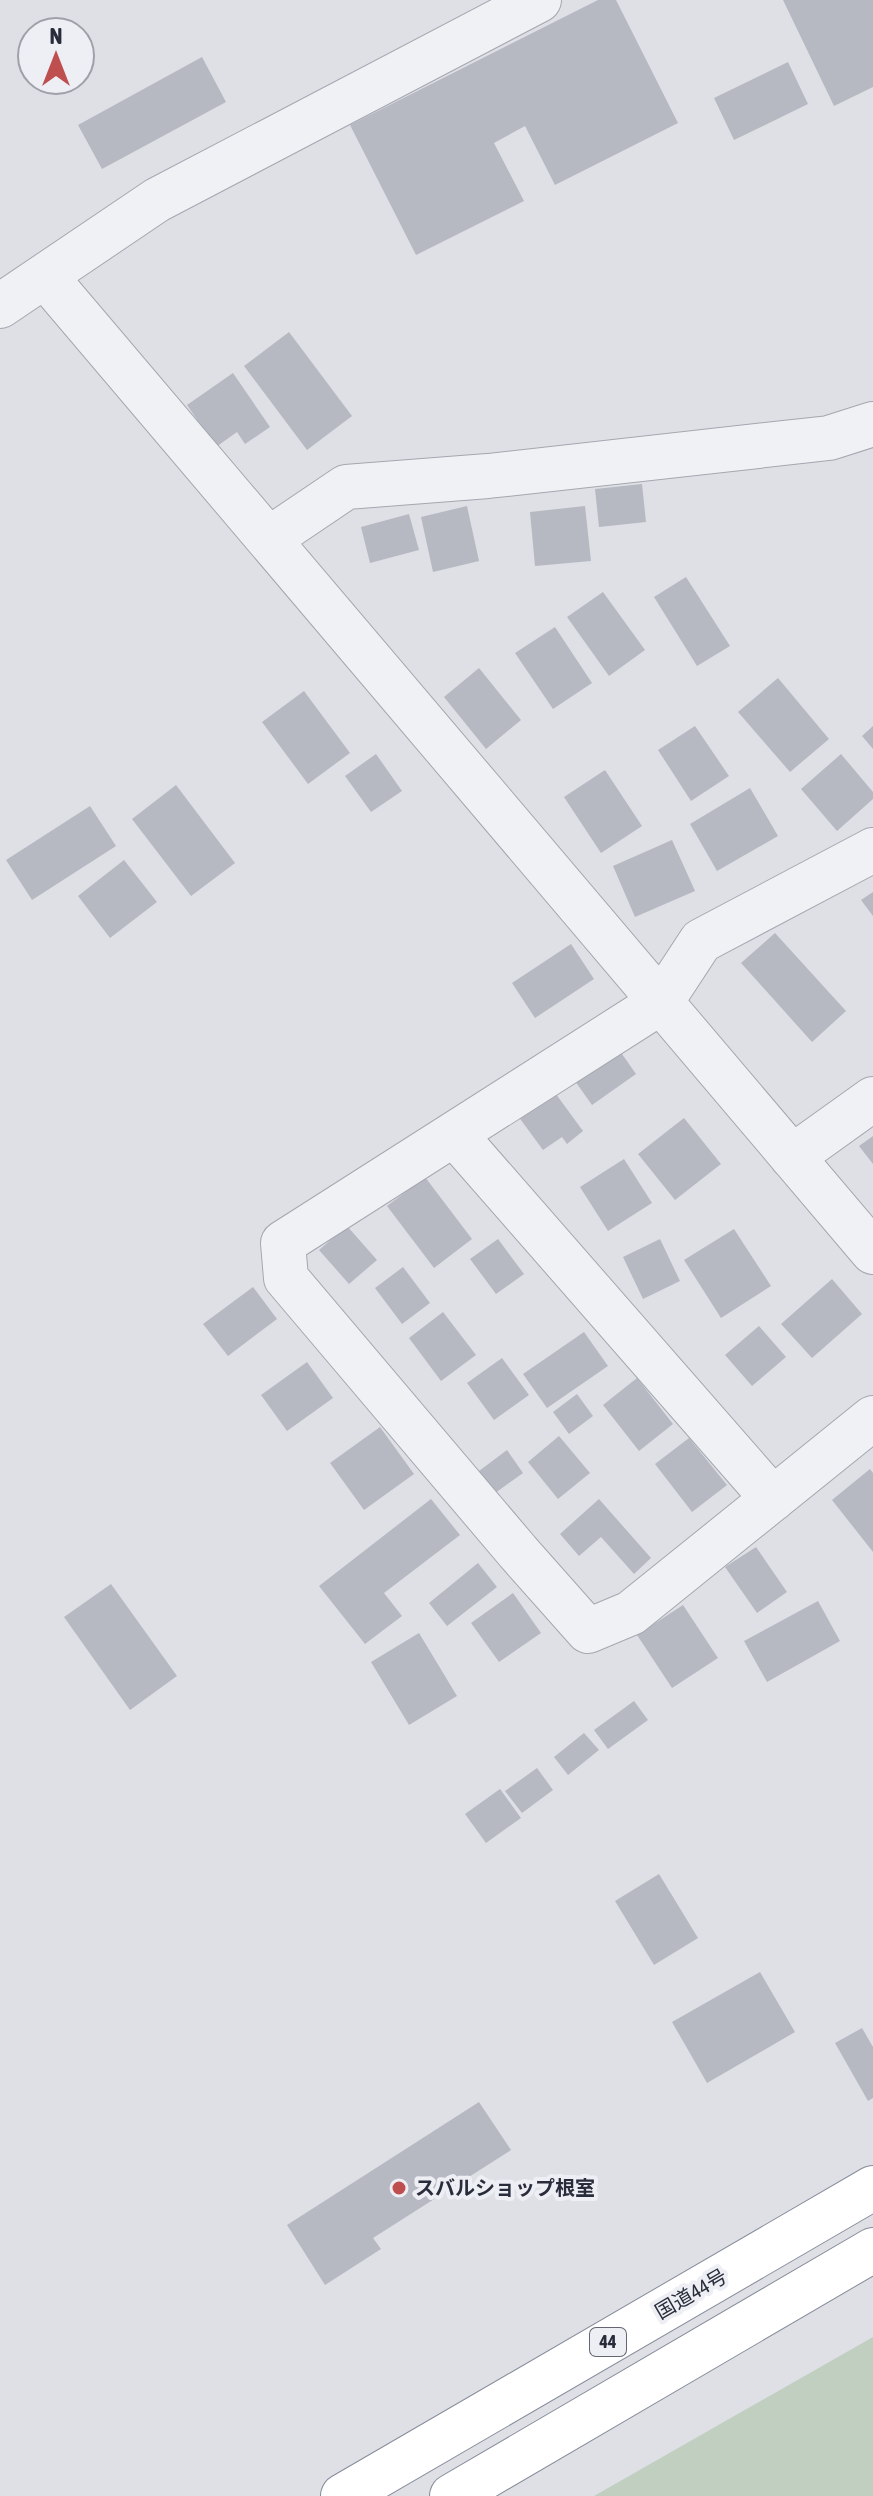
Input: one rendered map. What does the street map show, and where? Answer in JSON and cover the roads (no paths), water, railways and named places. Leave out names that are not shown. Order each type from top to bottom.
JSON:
[{"type":"highway","name":"国道44号","points":[[343,2496],[873,2188]]},
{"type":"highway","points":[[452,2496],[873,2250]]},
{"type":"street","points":[[0,306],[157,200],[539,0]]},
{"type":"street","points":[[45,276],[873,1252]]},
{"type":"street","points":[[269,539],[346,487],[488,476],[829,438],[873,424]]},
{"type":"street","points":[[873,850],[701,941],[661,1002],[283,1243],[286,1278],[588,1631],[631,1613],[873,1418]]},
{"type":"street","points":[[792,1157],[873,1099]]},
{"type":"street","points":[[454,1134],[773,1499]]},
{"type":"place","name":"スバルショップ根室","points":[[399,2188]]}]
